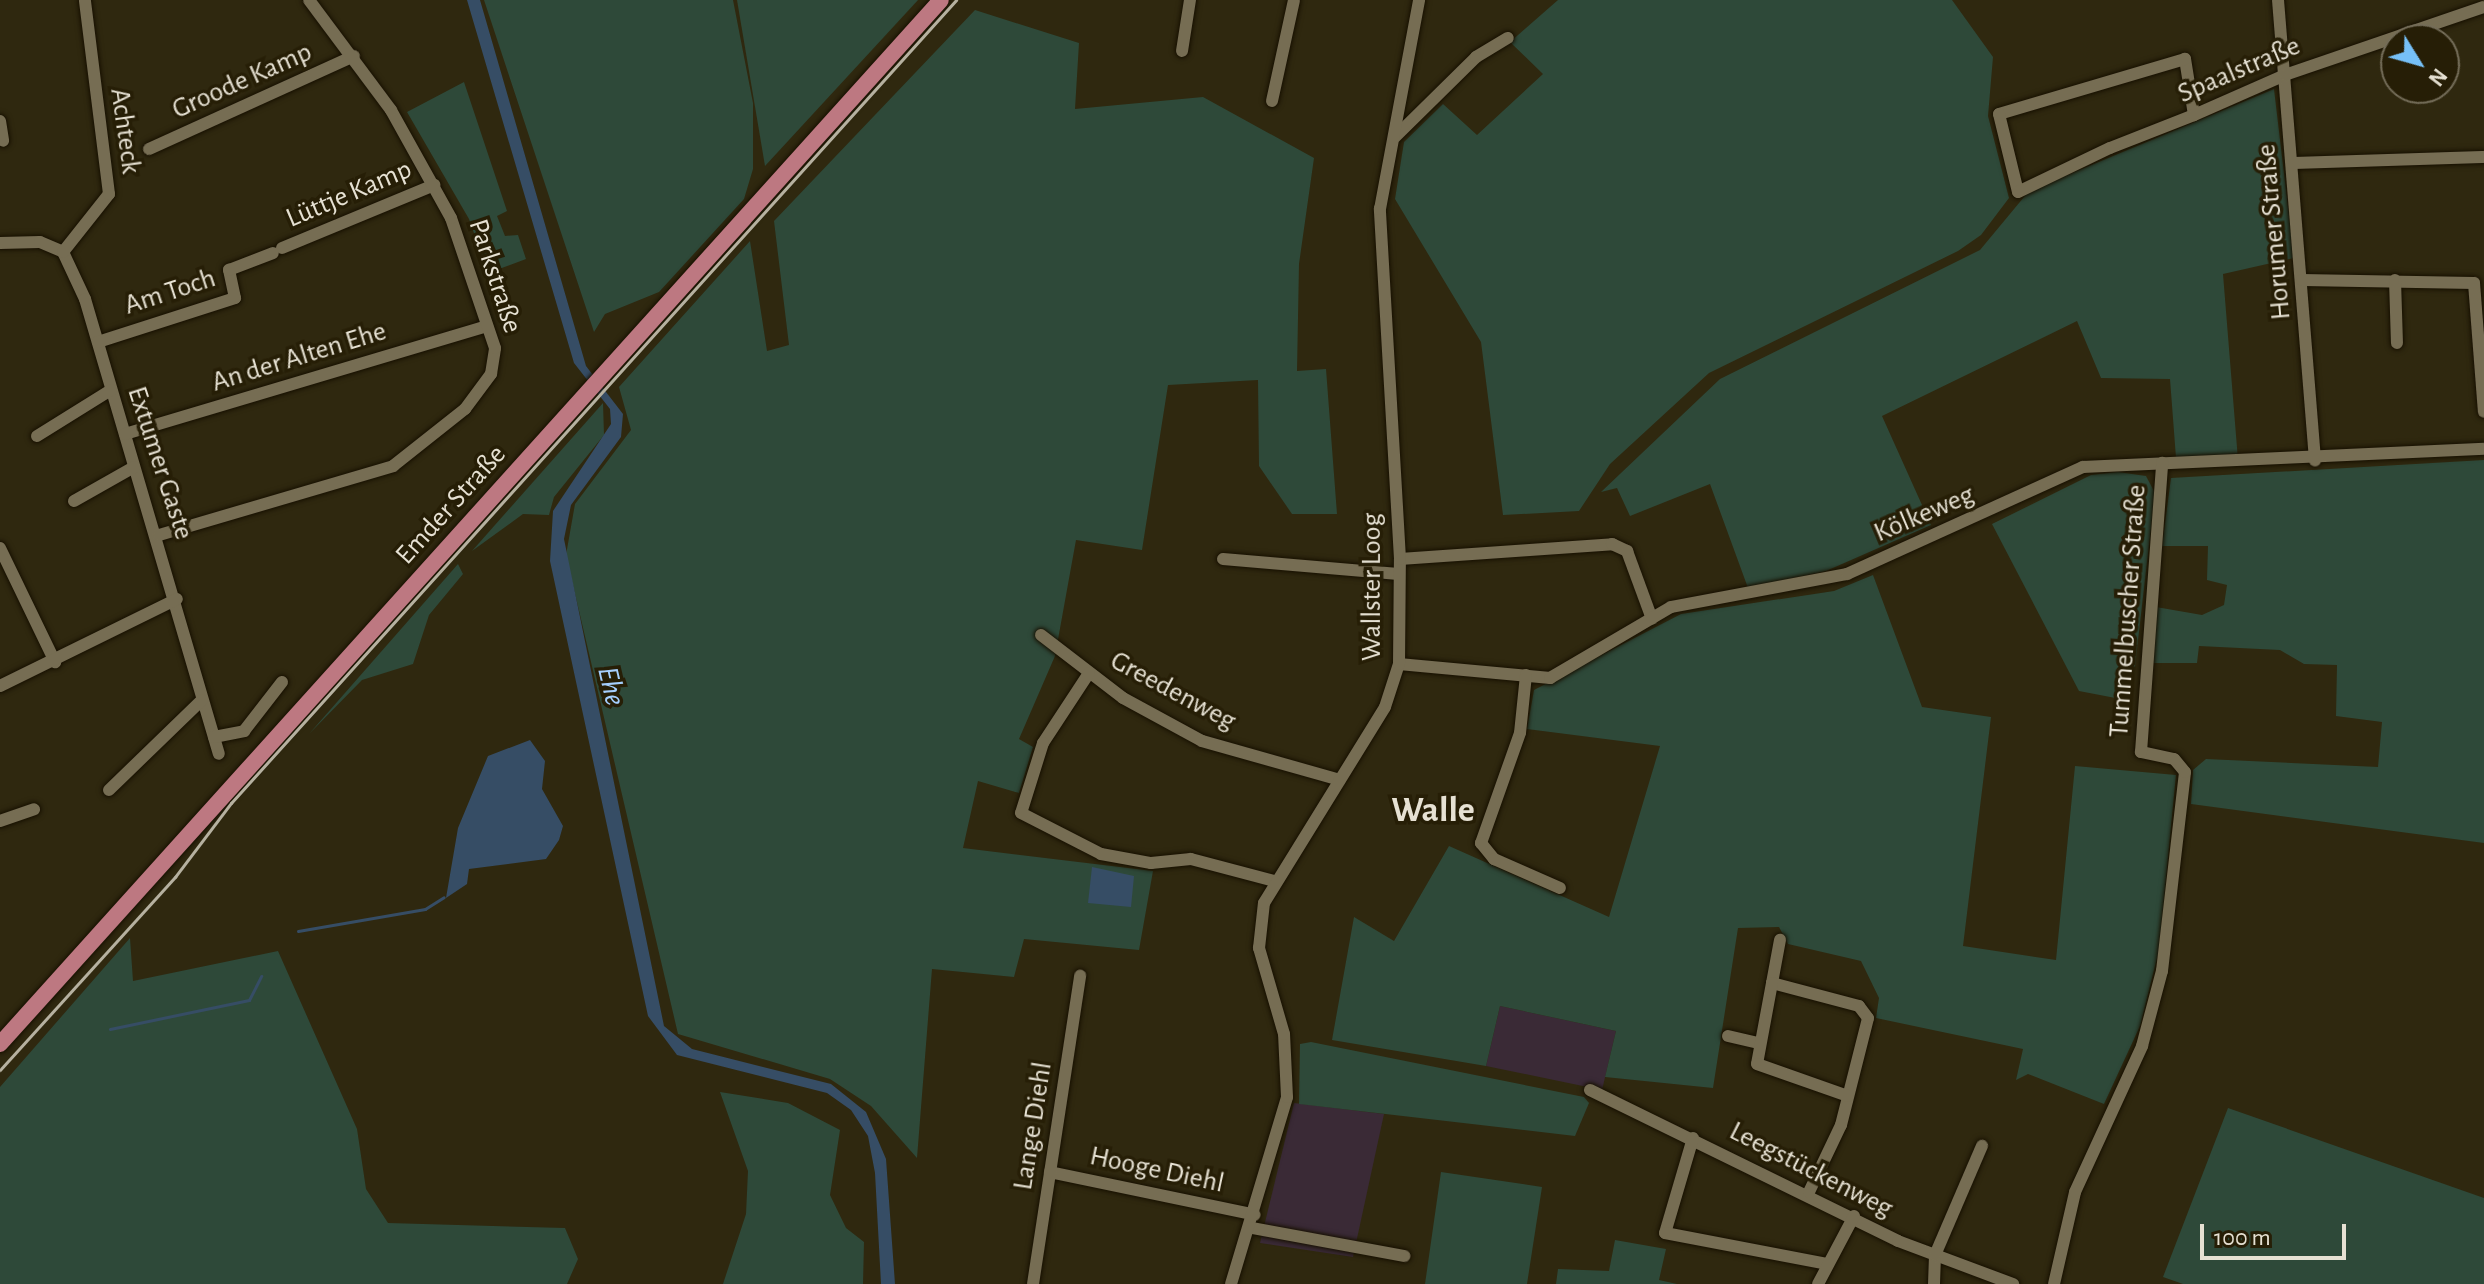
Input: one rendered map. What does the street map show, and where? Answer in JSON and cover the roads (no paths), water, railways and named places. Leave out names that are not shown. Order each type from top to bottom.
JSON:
[{"type":"main road","name":"Emder Straße","points":[[0,1044],[941,0]]},
{"type":"street","name":"Achteck","points":[[63,252],[109,194],[85,0]]},
{"type":"street","name":"Parkstraße","points":[[159,535],[393,466],[465,409],[491,374],[495,348],[434,185],[354,56],[309,0]]},
{"type":"street","points":[[1182,51],[1190,0]]},
{"type":"street","points":[[1272,101],[1294,0]]},
{"type":"street","name":"Wallster Loog","points":[[1231,1284],[1253,1222],[1289,1069],[1259,948],[1274,881],[1385,707],[1399,664],[1400,559],[1380,209],[1419,0]]},
{"type":"street","name":"Horumer Straße","points":[[2278,0],[2315,461]]},
{"type":"street","name":"Spaalstraße","points":[[2194,115],[2185,59],[1999,114],[2018,192],[2194,115],[2285,75],[2484,7]]},
{"type":"street","points":[[1395,137],[1476,57],[1508,38]]},
{"type":"street","name":"Groode Kamp","points":[[149,149],[354,56]]},
{"type":"street","points":[[0,121],[3,141]]},
{"type":"street","points":[[2292,163],[2484,157]]},
{"type":"street","name":"Lüttje Kamp","points":[[278,251],[434,185]]},
{"type":"street","points":[[0,243],[40,242],[63,252]]},
{"type":"street","name":"Am Toch","points":[[98,342],[235,298],[229,270],[278,251]]},
{"type":"street","name":"Extumer Gaste","points":[[63,252],[98,342],[134,467],[159,535],[219,754]]},
{"type":"street","points":[[2302,280],[2479,283],[2484,412]]},
{"type":"street","points":[[2395,280],[2397,343]]},
{"type":"street","name":"An der Alten Ehe","points":[[125,434],[487,326]]},
{"type":"street","points":[[37,436],[111,390]]},
{"type":"street","name":"Kölkeweg","points":[[1399,664],[1550,678],[1671,607],[1847,574],[2083,467],[2315,461],[2484,449]]},
{"type":"street","name":"Tummelbuscher Straße","points":[[2054,1284],[2075,1192],[2142,1046],[2162,971],[2185,772],[2174,759],[2141,752],[2162,463]]},
{"type":"street","points":[[74,501],[134,467]]},
{"type":"street","points":[[1400,559],[1612,544],[1632,562],[1652,619]]},
{"type":"street","points":[[0,548],[55,662]]},
{"type":"street","points":[[1223,559],[1398,574]]},
{"type":"street","points":[[0,686],[55,662],[177,599]]},
{"type":"street","name":"Greedenweg","points":[[1041,635],[1089,673],[1202,741],[1340,780]]},
{"type":"street","points":[[1089,673],[1043,743],[1021,813],[1101,854],[1151,863],[1191,859],[1274,881]]},
{"type":"street","points":[[1526,675],[1520,733],[1481,843],[1494,859],[1560,888]]},
{"type":"street","points":[[214,737],[244,731],[282,682]]},
{"type":"street","points":[[109,790],[202,700]]},
{"type":"street","points":[[0,821],[34,809]]},
{"type":"street","points":[[1780,940],[1758,1043],[1761,1067],[1848,1096]]},
{"type":"street","name":"Lange Diehl","points":[[1033,1284],[1080,976]]},
{"type":"street","points":[[1772,983],[1863,1008],[1868,1025],[1848,1096],[1809,1192]]},
{"type":"street","points":[[1728,1036],[1758,1043]]},
{"type":"street","name":"Leegstückenweg","points":[[1590,1090],[1809,1192],[1935,1255],[2013,1284]]},
{"type":"street","points":[[1693,1138],[1665,1233],[1828,1264]]},
{"type":"street","points":[[1934,1284],[1935,1255],[1982,1146]]},
{"type":"street","name":"Hooge Diehl","points":[[1050,1172],[1253,1222]]},
{"type":"street","points":[[1818,1284],[1854,1216]]},
{"type":"street","points":[[1253,1222],[1404,1256]]},
{"type":"water","points":[[467,0],[480,0],[586,366],[623,414],[621,437],[571,505],[564,539],[664,1026],[692,1049],[831,1084],[866,1112],[886,1159],[895,1284],[881,1284],[875,1173],[868,1136],[851,1110],[827,1093],[677,1055],[648,1016],[550,561],[553,511],[611,424],[610,409],[574,363]]},
{"type":"water","points":[[530,740],[545,761],[542,789],[563,826],[559,840],[546,859],[469,869],[467,884],[446,898],[458,828],[488,756]]},
{"type":"water","points":[[1092,867],[1134,876],[1131,907],[1088,903]]},
{"type":"waterway","points":[[298,931],[425,909],[444,897]]},
{"type":"waterway","points":[[110,1029],[249,1000],[261,976]]},
{"type":"railway","points":[[0,1070],[175,877],[231,803],[956,0]]},
{"type":"district","name":"Walle","points":[[1433,811]]},
{"type":"water label","name":"Ehe","points":[[611,686]]}]
